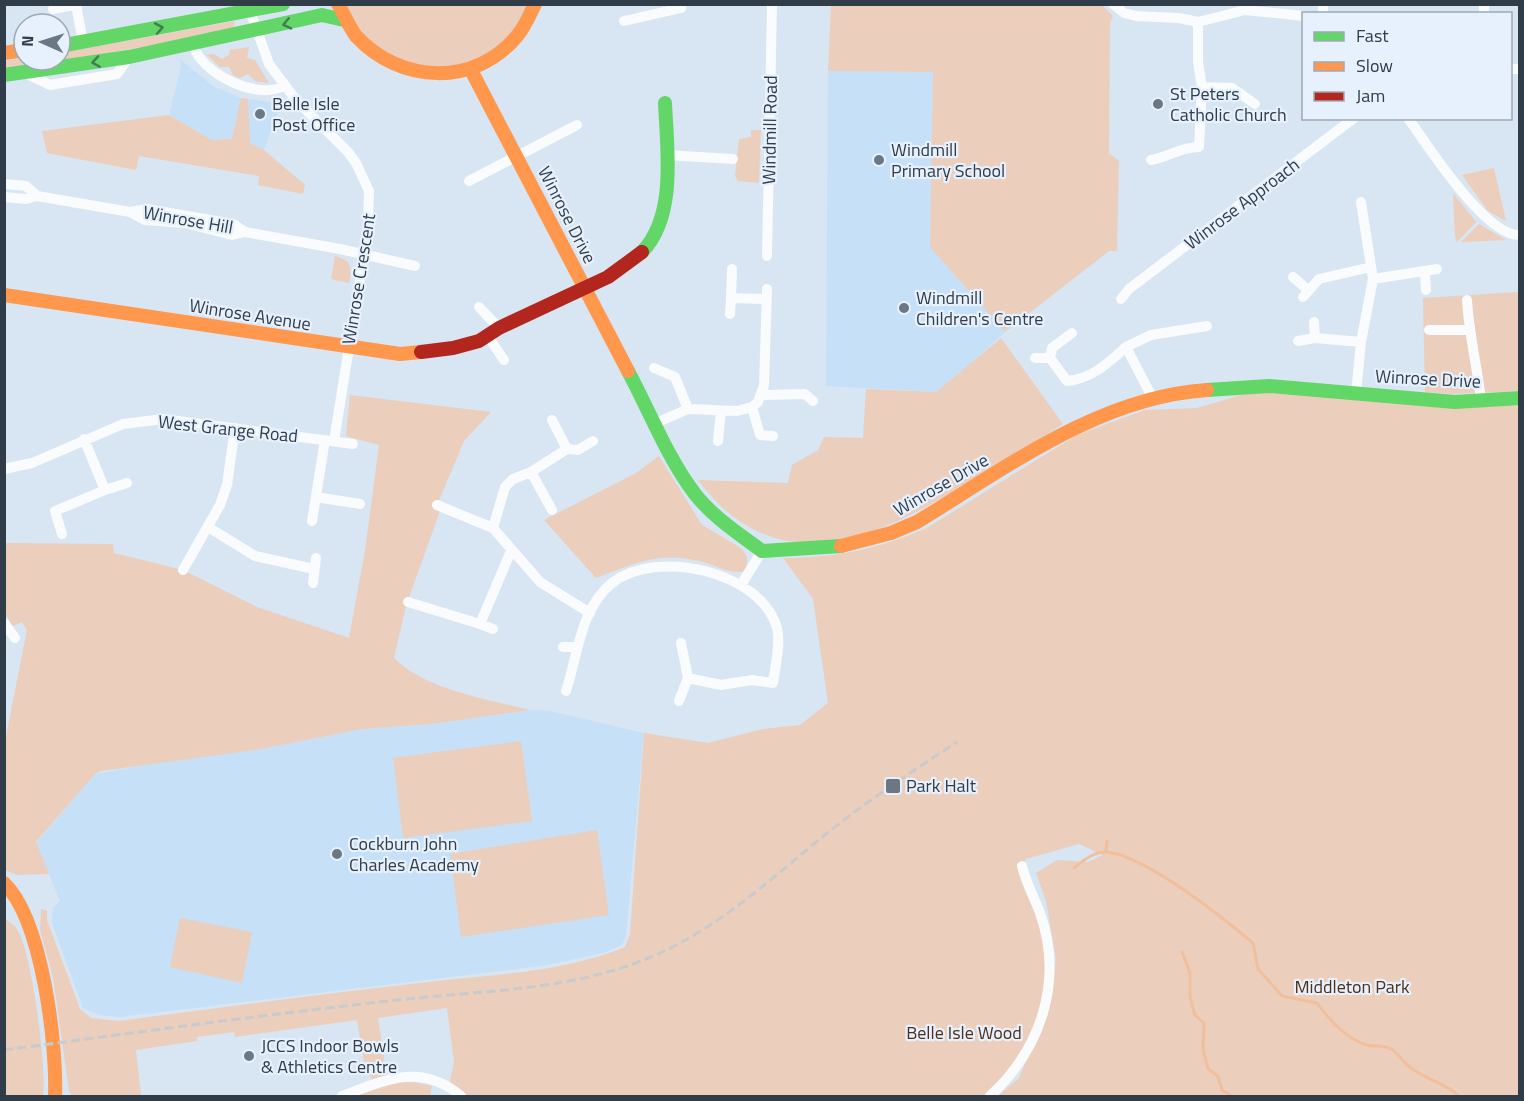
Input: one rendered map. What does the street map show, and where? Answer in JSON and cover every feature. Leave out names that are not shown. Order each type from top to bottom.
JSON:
[{"type":"street","points":[[72,44],[283,4]]},
{"type":"street","points":[[338,4],[344,20],[360,43],[382,60],[404,71],[429,76],[450,75],[471,70],[491,61],[509,48],[521,34],[535,4]]},
{"type":"street","points":[[624,21],[681,8],[681,4]]},
{"type":"street","name":"Windmill Road","points":[[767,256],[772,4]]},
{"type":"street","points":[[1113,4],[1136,16],[1179,18],[1198,22],[1245,10],[1302,16]]},
{"type":"street","points":[[53,9],[77,5],[83,42]]},
{"type":"street","name":"Winrose Crescent","points":[[248,9],[269,64],[284,86],[348,152],[363,177],[370,206],[348,348],[312,521]]},
{"type":"street","points":[[4,75],[129,57],[193,45],[322,15],[344,20]]},
{"type":"street","points":[[1151,160],[1162,158],[1183,147],[1199,147],[1202,87],[1198,62],[1198,22]]},
{"type":"street","points":[[193,45],[206,64],[229,81],[259,88],[274,89],[284,86]]},
{"type":"street","name":"Winrose Drive","points":[[471,70],[695,494],[719,519],[762,551],[833,548],[891,533],[953,502],[1072,428],[1153,399],[1191,392],[1258,386],[1455,402],[1520,398]]},
{"type":"street","points":[[1202,87],[1232,88],[1255,104]]},
{"type":"street","points":[[504,360],[489,338],[499,328],[585,289],[643,252],[656,235],[664,197],[665,104]]},
{"type":"street","name":"Winrose Approach","points":[[1121,299],[1126,285],[1351,120]]},
{"type":"street","points":[[1408,120],[1470,203],[1488,221],[1511,236],[1520,235]]},
{"type":"street","name":"Winrose Drive","points":[[469,181],[577,125]]},
{"type":"street","points":[[666,155],[733,159]]},
{"type":"street","name":"Winrose Hill","points":[[4,184],[26,186],[37,195],[130,212],[145,220],[185,220],[232,235],[245,232],[415,266]]},
{"type":"street","name":"Winrose Hill","points":[[4,197],[26,199],[37,195]]},
{"type":"street","points":[[1356,393],[1361,342],[1373,279],[1361,202]]},
{"type":"street","points":[[1293,277],[1306,293],[1318,279],[1371,267]]},
{"type":"street","points":[[730,314],[732,268]]},
{"type":"street","points":[[1373,279],[1437,269]]},
{"type":"street","points":[[1425,272],[1426,290]]},
{"type":"street","points":[[656,423],[688,409],[737,411],[752,407],[762,395],[767,294],[731,298]]},
{"type":"street","name":"Winrose Avenue","points":[[4,295],[400,354],[442,350],[489,338]]},
{"type":"street","points":[[1467,300],[1469,330],[1476,355],[1481,400]]},
{"type":"street","points":[[479,307],[499,328]]},
{"type":"street","points":[[1314,322],[1315,338]]},
{"type":"street","points":[[1072,333],[1052,348],[1050,358],[1067,381],[1078,380],[1100,370],[1126,347],[1151,335],[1207,326]]},
{"type":"street","points":[[1429,330],[1469,330]]},
{"type":"street","points":[[1298,341],[1315,338],[1361,342]]},
{"type":"street","points":[[1126,347],[1153,399]]},
{"type":"street","points":[[1035,358],[1050,358]]},
{"type":"street","points":[[654,368],[675,377],[688,409]]},
{"type":"street","points":[[762,395],[805,394],[813,401]]},
{"type":"street","points":[[752,407],[760,435],[773,436]]},
{"type":"street","points":[[718,441],[721,411]]},
{"type":"street","name":"West Grange Road","points":[[4,469],[32,463],[123,424],[163,419],[353,444]]},
{"type":"street","points":[[552,420],[567,449]]},
{"type":"street","points":[[183,570],[220,505],[227,485],[235,428]]},
{"type":"street","points":[[84,439],[105,490]]},
{"type":"street","points":[[493,528],[506,486],[513,478],[531,472],[567,449],[578,450],[593,441]]},
{"type":"street","points":[[531,472],[552,510]]},
{"type":"street","points":[[62,534],[54,511],[127,483]]},
{"type":"street","points":[[316,497],[360,504]]},
{"type":"street","points":[[436,505],[493,528],[540,582],[590,613]]},
{"type":"street","points":[[208,527],[255,556],[315,563],[313,583]]},
{"type":"street","points":[[480,624],[511,551]]},
{"type":"street","points":[[741,585],[762,551]]},
{"type":"street","points":[[566,691],[575,664],[576,647],[590,613],[612,583],[645,569],[691,568],[714,573],[741,585],[763,605],[777,629],[778,684],[752,680],[721,685],[688,678]]},
{"type":"street","points":[[408,602],[493,629]]},
{"type":"street","points":[[4,623],[15,638]]},
{"type":"street","points":[[679,701],[688,678],[681,643]]},
{"type":"street","points":[[563,647],[576,647]]},
{"type":"street","points":[[990,1096],[1008,1080],[1026,1054],[1045,1015],[1048,949],[1040,914],[1026,883],[1022,866]]},
{"type":"street","points":[[4,884],[18,898],[36,955],[57,1082],[55,1096]]},
{"type":"street","points":[[342,1096],[400,1076],[432,1078],[449,1086],[461,1096]]},
{"type":"street","points":[[57,1082],[64,1096]]},
{"type":"shaded area","points":[[180,59],[213,86],[241,98],[233,139],[212,140],[169,115],[181,67]]},
{"type":"shaded area","name":"Windmill Primary School","points":[[828,71],[934,72],[930,247],[1005,332],[953,380],[936,392],[826,386]]},
{"type":"shaded area","points":[[248,99],[285,104],[276,116],[264,150],[250,143]]},
{"type":"shaded area","name":"Cockburn John Charles Academy","points":[[530,710],[550,711],[644,733],[626,935],[622,945],[603,953],[541,966],[119,1017],[100,1015],[83,1008],[52,923],[53,908],[60,901],[36,843],[95,774],[161,762],[256,750],[362,729],[432,724]]},
{"type":"green space","points":[[346,5],[527,5],[515,27],[499,47],[468,64],[433,68],[415,65],[382,51],[365,37]]},
{"type":"green space","points":[[831,5],[1102,5],[1113,16],[1110,23],[1109,153],[1119,161],[1117,251],[1109,251],[1005,332],[930,247],[933,72],[828,71]]},
{"type":"green space","points":[[234,21],[235,31],[72,59],[72,51]]},
{"type":"green space","points":[[249,47],[247,58],[255,60],[269,83],[255,81],[248,74],[240,78],[233,75],[229,67],[220,67],[207,55],[214,54],[222,59],[229,55],[230,50]]},
{"type":"green space","points":[[12,60],[12,70],[5,71],[4,61]]},
{"type":"green space","points":[[241,98],[248,99],[250,143],[264,150],[305,185],[303,194],[258,185],[259,176],[139,156],[136,170],[47,153],[42,131],[169,115],[212,140],[232,139]]},
{"type":"green space","points":[[751,130],[761,130],[759,183],[738,181],[735,176],[739,139],[751,137]]},
{"type":"green space","points":[[1494,168],[1506,221],[1488,211],[1462,175]]},
{"type":"green space","points":[[1453,193],[1476,222],[1457,242],[1455,236]]},
{"type":"green space","points":[[1479,224],[1506,240],[1461,242]]},
{"type":"green space","points":[[335,256],[350,265],[349,283],[331,279]]},
{"type":"green space","points":[[1519,292],[1519,391],[1451,394],[1425,392],[1423,298]]},
{"type":"green space","points":[[1001,338],[1063,424],[946,496],[909,515],[872,531],[836,541],[799,542],[764,534],[730,514],[698,480],[788,483],[792,465],[818,450],[824,437],[863,438],[866,389],[936,392]]},
{"type":"green space","points":[[1268,392],[1519,405],[1519,1096],[998,1096],[1019,1078],[1040,1026],[1026,1054],[986,1096],[461,1096],[449,1086],[454,1062],[447,1008],[378,1018],[387,1079],[374,1084],[364,1062],[357,1020],[235,1037],[234,1032],[197,1037],[197,1041],[136,1050],[141,1096],[72,1096],[69,1091],[53,977],[40,930],[41,909],[47,911],[47,920],[80,1009],[91,1018],[119,1021],[528,971],[577,962],[625,947],[630,935],[644,733],[708,743],[763,729],[800,725],[828,703],[813,599],[783,558],[839,554],[892,542],[927,528],[1077,435],[1145,410],[1197,408],[1241,395]],"holes":[[[1079,844],[1103,855],[1088,862],[1057,860],[1036,873],[1046,901],[1056,959],[1047,1005],[1048,949],[1022,866],[1026,859]]]},
{"type":"green space","points":[[350,395],[491,412],[464,441],[437,505],[440,511],[406,606],[394,658],[407,669],[440,686],[530,710],[432,724],[362,729],[256,750],[101,771],[95,774],[36,842],[49,874],[18,875],[4,870],[5,741],[27,630],[22,622],[13,626],[5,613],[4,543],[113,544],[114,553],[183,570],[257,607],[349,638],[365,551],[379,445],[346,436]]},
{"type":"green space","points":[[659,456],[702,525],[741,548],[747,562],[744,571],[733,572],[699,561],[671,557],[646,560],[596,578],[544,520],[636,473]]},
{"type":"green space","points":[[521,741],[532,821],[403,838],[393,758]]},
{"type":"green space","points":[[597,830],[609,915],[461,937],[450,854]]},
{"type":"green space","points":[[180,918],[252,932],[242,983],[170,967]]},
{"type":"green space","points":[[5,919],[18,931],[33,986],[41,1038],[43,1096],[5,1096]]},
{"type":"green space","points":[[413,1082],[432,1086],[430,1096],[355,1096],[395,1083]]},
{"type":"waterway","points":[[1106,851],[1107,841]]},
{"type":"waterway","points":[[1074,868],[1093,855],[1102,852],[1123,856],[1142,864],[1183,889],[1253,943],[1258,969],[1282,996],[1317,1003],[1333,1022],[1353,1039],[1367,1045],[1391,1049],[1411,1068],[1449,1088],[1459,1096]]},
{"type":"waterway","points":[[1182,952],[1190,973],[1190,997],[1195,1015],[1204,1023],[1203,1050],[1208,1069],[1218,1076],[1222,1090],[1231,1096]]},
{"type":"railway","points":[[4,1050],[341,1006],[526,988],[593,976],[626,966],[658,954],[725,915],[890,786],[957,742]]},
{"type":"traffic: fast","points":[[72,44],[283,4]]},
{"type":"traffic: fast","points":[[4,75],[129,57],[322,15],[344,20]]},
{"type":"traffic: fast","points":[[642,252],[653,237],[661,220],[665,201],[668,161],[665,103]]},
{"type":"traffic: fast","points":[[628,371],[667,450],[685,480],[702,502],[727,525],[762,551],[841,546]]},
{"type":"traffic: fast","points":[[1207,390],[1269,386],[1455,402],[1520,398]]},
{"type":"traffic: slow","points":[[338,4],[356,36],[374,52],[415,71],[437,73],[459,71],[480,64],[500,53],[520,32],[535,4]]},
{"type":"traffic: slow","points":[[4,53],[12,52]]},
{"type":"traffic: slow","points":[[471,70],[628,371]]},
{"type":"traffic: slow","points":[[4,295],[400,354],[421,352]]},
{"type":"traffic: slow","points":[[841,546],[891,533],[917,522],[1019,458],[1091,421],[1129,406],[1167,395],[1207,390]]},
{"type":"traffic: slow","points":[[4,883],[17,900],[28,924],[37,953],[50,1015],[55,1096]]},
{"type":"traffic: jam","points":[[421,352],[453,348],[479,341],[499,328],[608,277],[642,252]]},
{"type":"place","name":"St Peters Catholic Church","points":[[1158,104]]},
{"type":"place","name":"Belle Isle Post Office","points":[[260,114]]},
{"type":"place","name":"Windmill Primary School","points":[[879,160]]},
{"type":"place","name":"Windmill Children's Centre","points":[[904,308]]},
{"type":"place","name":"Park Halt","points":[[893,786]]},
{"type":"place","name":"Cockburn John Charles Academy","points":[[337,854]]},
{"type":"place","name":"JCCS Indoor Bowls & Athletics Centre","points":[[249,1056]]},
{"type":"park label","name":"Middleton Park","points":[[1352,987]]},
{"type":"park label","name":"Belle Isle Wood","points":[[964,1033]]}]
